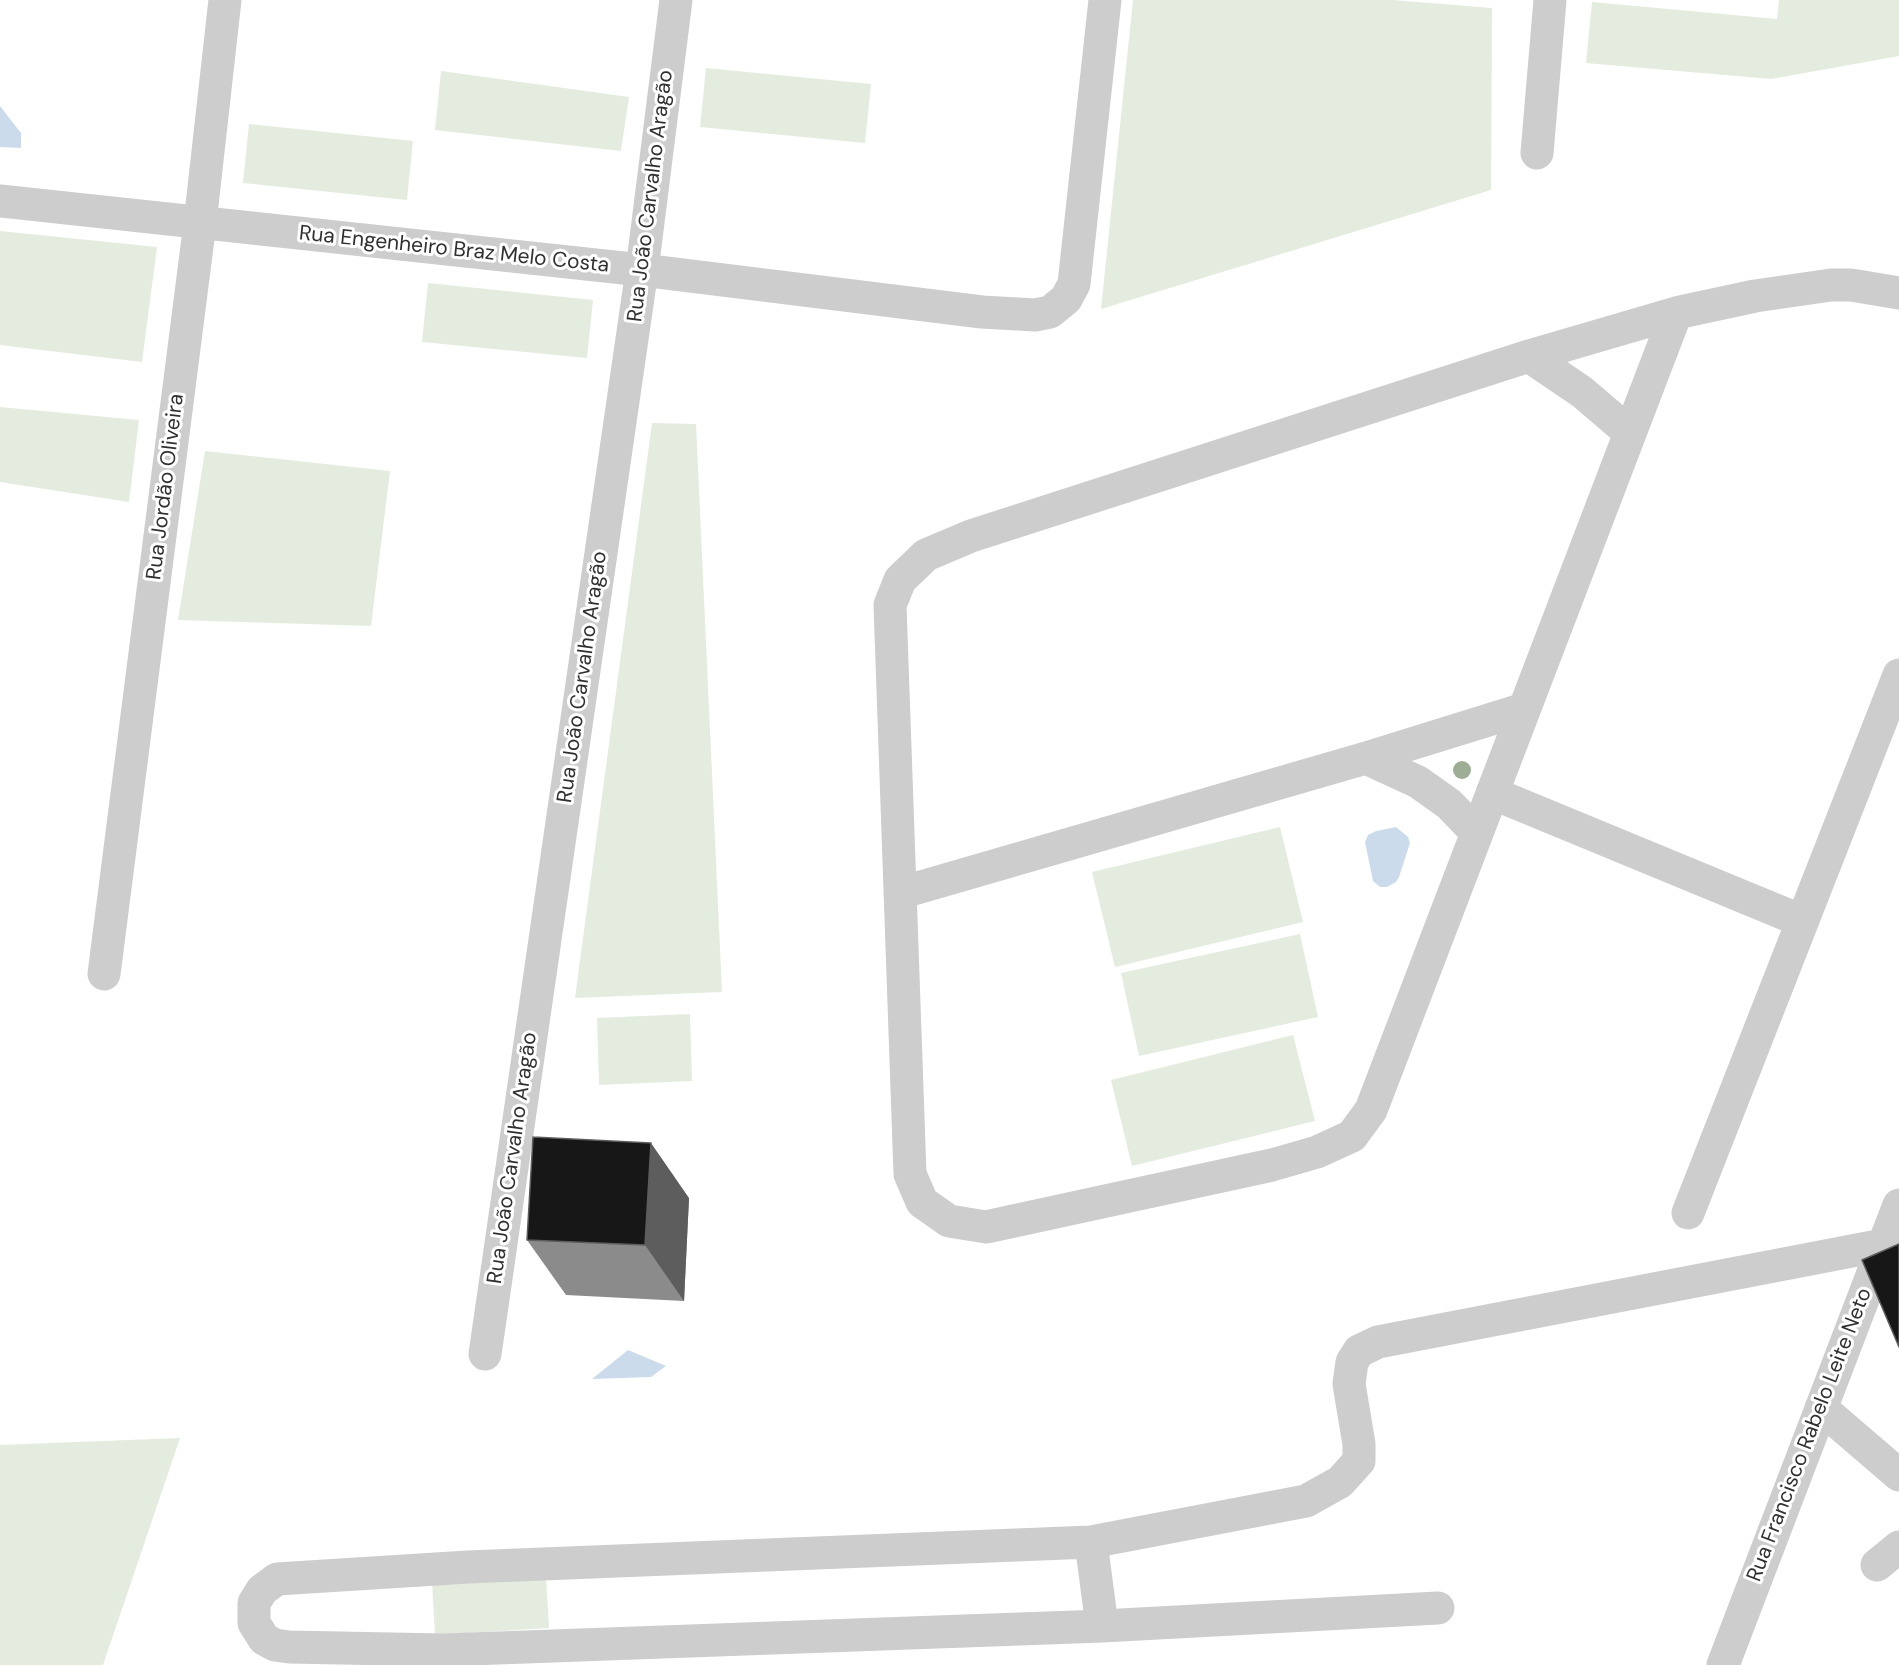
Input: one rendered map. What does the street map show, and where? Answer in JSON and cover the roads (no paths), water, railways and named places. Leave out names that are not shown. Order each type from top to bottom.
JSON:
[{"type":"street","name":"Rua Jordão Oliveira","points":[[104,974],[200,223],[225,0]]},
{"type":"street","name":"Rua João Carvalho Aragão","points":[[485,1354],[642,270],[676,0]]},
{"type":"street","name":"Rua Engenheiro Braz Melo Costa","points":[[0,201],[642,270],[982,312],[1035,315],[1050,312],[1066,299],[1074,284],[1105,0]]},
{"type":"street","points":[[1537,153],[1550,0]]},
{"type":"street","points":[[1676,313],[1371,1110],[1352,1136],[1317,1152],[1272,1165],[986,1227],[948,1221],[922,1202],[910,1174],[890,605],[900,580],[926,555],[971,536],[1529,357],[1676,313],[1755,296],[1831,285],[1851,285],[1899,293]]},
{"type":"street","points":[[1529,357],[1582,392],[1630,433]]},
{"type":"street","points":[[1688,1213],[1899,675]]},
{"type":"street","points":[[900,893],[1524,710]]},
{"type":"street","points":[[1366,758],[1418,782],[1449,804],[1477,833]]},
{"type":"street","points":[[1492,793],[1802,921]]},
{"type":"street","name":"Rua Francisco Rabelo Leite Neto","points":[[1723,1665],[1899,1205]]},
{"type":"street","points":[[1438,1608],[1102,1626],[443,1650],[275,1645],[264,1639],[254,1623],[254,1603],[262,1590],[278,1579],[304,1576],[492,1566],[1091,1542],[1306,1502],[1340,1482],[1359,1461],[1359,1444],[1349,1384],[1352,1362],[1359,1351],[1378,1342],[1883,1245]]},
{"type":"street","points":[[1821,1408],[1899,1475]]},
{"type":"street","points":[[1091,1542],[1102,1626]]},
{"type":"water","points":[[0,106],[21,133],[21,148],[0,147]]},
{"type":"water","points":[[1396,827],[1408,837],[1410,843],[1396,882],[1387,887],[1380,887],[1373,881],[1365,842],[1368,835],[1376,831]]},
{"type":"water","points":[[628,1350],[666,1366],[651,1377],[592,1379]]}]
